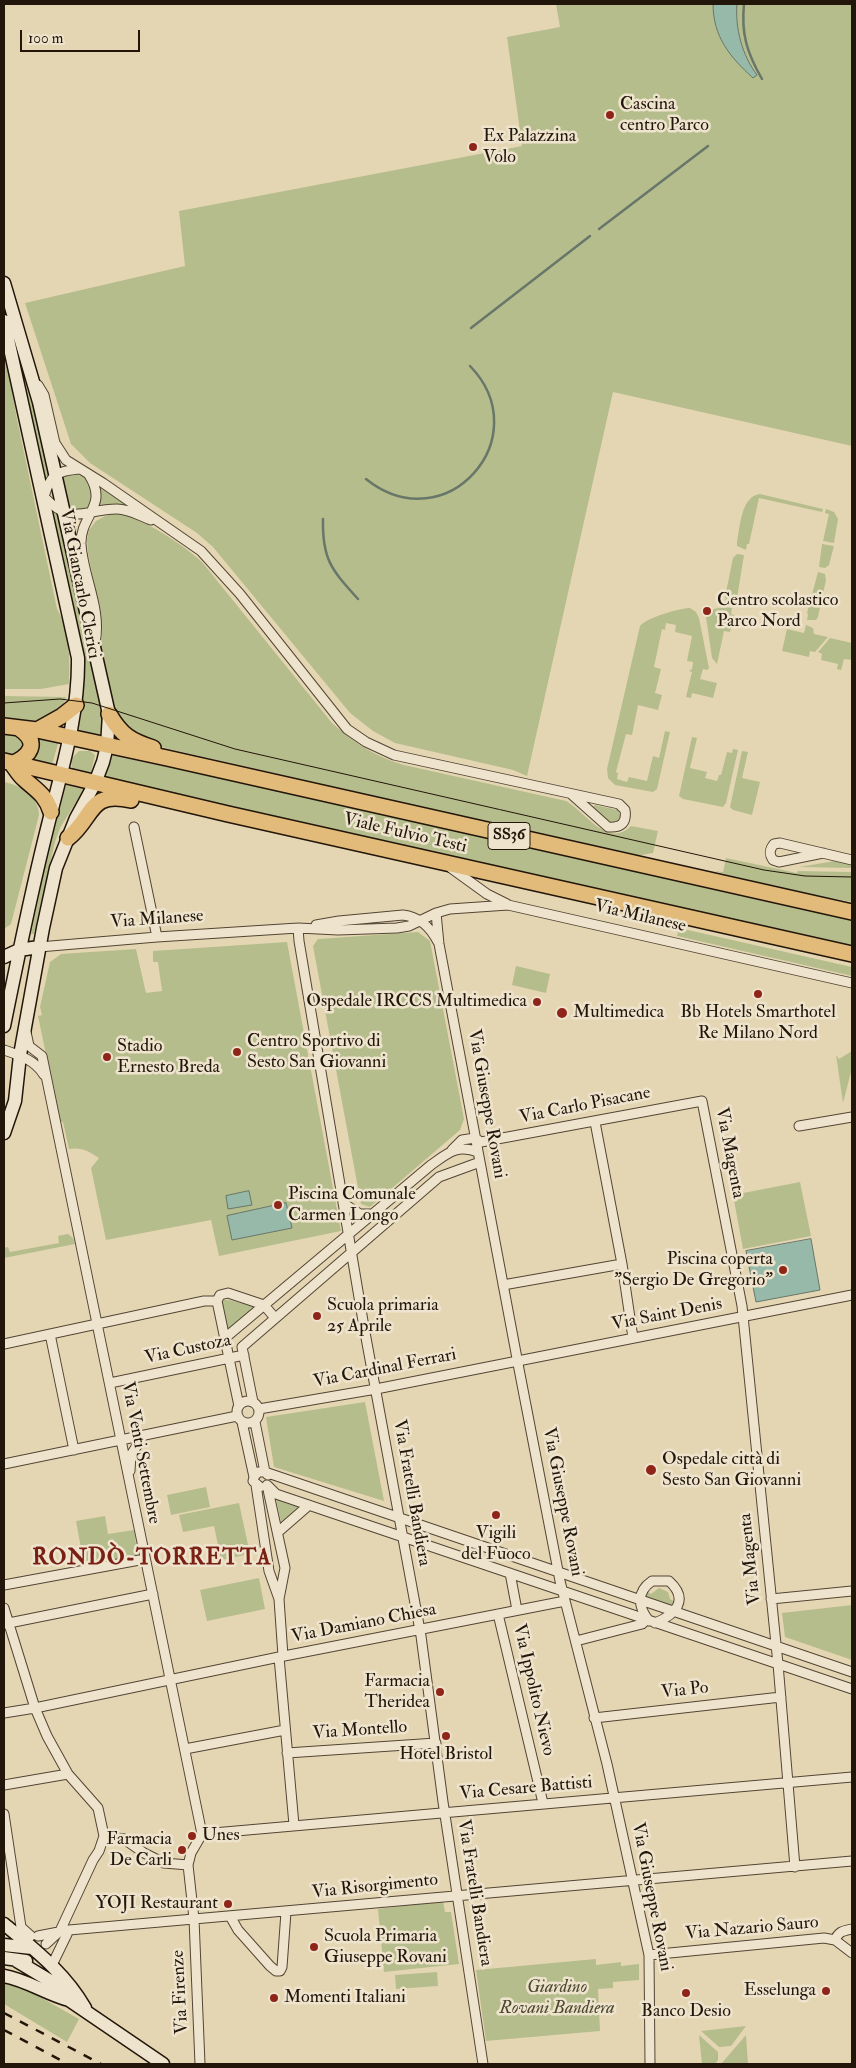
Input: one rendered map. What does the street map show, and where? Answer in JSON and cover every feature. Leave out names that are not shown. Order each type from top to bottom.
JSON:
[{"type":"main road","name":"Via Giancarlo Clerici","points":[[4,283],[31,376],[56,474],[109,714],[107,746]]},
{"type":"main road","name":"Via Giancarlo Clerici","points":[[4,321],[78,658],[76,705],[69,737]]},
{"type":"main road","points":[[37,730],[62,716],[76,705]]},
{"type":"main road","points":[[109,714],[124,735],[136,743],[154,749],[167,758]]},
{"type":"main road","name":"Viale Fulvio Testi","points":[[4,726],[37,730],[167,758],[852,912]]},
{"type":"main road","points":[[20,728],[28,736],[31,747],[26,757],[6,764],[41,793],[46,799],[51,812]]},
{"type":"main road","points":[[4,1026],[19,950],[51,812],[62,775],[69,737]]},
{"type":"main road","points":[[4,1132],[15,1101],[25,1025],[56,868],[76,818],[95,783],[107,746]]},
{"type":"main road","name":"Viale Fulvio Testi","points":[[6,764],[62,775],[852,954]]},
{"type":"main road","points":[[68,838],[78,830],[89,811],[98,803],[112,798],[119,797],[208,818],[228,814]]},
{"type":"main road","points":[[821,905],[840,905],[852,908]]},
{"type":"main road","name":"Via Milanese","points":[[4,948],[19,950],[39,947]]},
{"type":"main road","name":"Via Milanese","points":[[4,957],[19,950]]},
{"type":"main road","points":[[4,1924],[48,1962],[73,1988],[86,2010]]},
{"type":"main road","points":[[4,1958],[17,1961],[48,1962]]},
{"type":"main road","points":[[17,1961],[52,1982],[69,2000]]},
{"type":"main road","points":[[4,1976],[24,1981],[51,1995],[69,2000],[163,2064]]},
{"type":"street","name":"Via Giancarlo Clerici","points":[[31,376],[44,395],[59,451],[66,460],[89,475],[95,484],[97,493],[92,513],[82,532],[81,544],[98,631],[94,650]]},
{"type":"street","points":[[56,474],[64,470],[78,469]]},
{"type":"street","name":"Via Giancarlo Clerici","points":[[56,474],[49,482],[44,497],[54,508],[64,514],[92,513]]},
{"type":"street","points":[[89,475],[201,551],[222,572],[347,729],[366,742],[394,755],[571,794],[622,806],[626,817],[624,824],[618,827],[608,827],[571,794]]},
{"type":"street","points":[[92,513],[118,509],[130,511],[165,527]]},
{"type":"street","points":[[134,827],[157,937]]},
{"type":"street","points":[[823,853],[779,862],[773,860],[770,855],[774,844],[780,843],[811,850],[852,860]]},
{"type":"street","points":[[441,861],[487,894],[508,905]]},
{"type":"street","name":"Via Milanese","points":[[39,947],[298,928],[338,921],[403,915],[412,916],[420,920],[450,909],[508,905],[852,983]]},
{"type":"street","name":"Via Giuseppe Rovani","points":[[436,913],[439,944],[475,1138],[559,1572],[614,1797],[649,1955],[650,2064]]},
{"type":"street","name":"Via Giuseppe Rovani","points":[[420,920],[429,927],[439,944]]},
{"type":"street","name":"Via Fratelli Bandiera","points":[[298,928],[351,1251],[420,1630],[445,1813],[483,2064]]},
{"type":"street","name":"Via Venti Settembre","points":[[25,1025],[30,1046],[42,1056],[202,1834]]},
{"type":"street","points":[[4,1050],[20,1055]]},
{"type":"street","name":"Via Venti Settembre","points":[[20,1055],[35,1064],[46,1080]]},
{"type":"street","name":"Via Carlo Pisacane","points":[[475,1138],[481,1142],[702,1101]]},
{"type":"street","name":"Via Magenta","points":[[702,1101],[743,1317],[778,1664],[795,1867]]},
{"type":"street","points":[[799,1126],[852,1116]]},
{"type":"street","points":[[595,1122],[622,1264],[633,1338]]},
{"type":"street","points":[[225,1338],[431,1164],[452,1150],[462,1140],[475,1138]]},
{"type":"street","points":[[452,1150],[468,1149],[478,1152]]},
{"type":"street","points":[[4,1464],[120,1440],[240,1419],[249,1424],[255,1422],[260,1416],[243,1351],[275,1318],[439,1176],[480,1162]]},
{"type":"street","points":[[431,1164],[439,1176]]},
{"type":"street","points":[[344,1203],[360,1214],[371,1214]]},
{"type":"street","points":[[503,1285],[622,1264]]},
{"type":"street","points":[[275,1318],[264,1305],[228,1293],[220,1295],[217,1301],[239,1406],[240,1419],[255,1481],[270,1571],[279,1599]]},
{"type":"street","name":"Via Saint Denis","points":[[517,1360],[852,1295]]},
{"type":"street","points":[[4,1344],[204,1301],[217,1301]]},
{"type":"street","points":[[50,1334],[74,1450]]},
{"type":"street","name":"Via Custoza","points":[[110,1383],[229,1358],[243,1351]]},
{"type":"street","name":"Via Cardinal Ferrari","points":[[256,1405],[376,1389],[517,1360]]},
{"type":"street","points":[[239,1406],[246,1401],[256,1405]]},
{"type":"street","points":[[255,1422],[265,1472],[269,1478],[267,1485],[285,1568],[279,1599],[281,1657],[285,1730],[294,1825]]},
{"type":"street","points":[[129,1479],[131,1455],[143,1436]]},
{"type":"street","points":[[255,1481],[258,1472],[265,1472],[852,1672]]},
{"type":"street","points":[[255,1481],[261,1487],[267,1485]]},
{"type":"street","points":[[267,1485],[276,1494],[852,1689]]},
{"type":"street","points":[[383,1513],[397,1497]]},
{"type":"street","points":[[278,1532],[309,1505]]},
{"type":"street","points":[[4,1585],[145,1559]]},
{"type":"street","points":[[510,1573],[517,1610]]},
{"type":"street","points":[[576,1641],[650,1621],[665,1619],[676,1611],[679,1601],[675,1587],[669,1582],[652,1581],[642,1591],[639,1600],[641,1608],[650,1621]]},
{"type":"street","points":[[771,1599],[852,1592]]},
{"type":"street","points":[[6,1624],[153,1594]]},
{"type":"street","name":"Via Damiano Chiesa","points":[[4,1713],[565,1600]]},
{"type":"street","points":[[4,1608],[6,1624],[35,1708],[54,1751],[68,1774],[98,1808],[104,1836],[65,1931],[48,1962]]},
{"type":"street","name":"Via Ippolito Nievo","points":[[498,1614],[544,1803]]},
{"type":"street","name":"Via Po","points":[[594,1718],[781,1697]]},
{"type":"street","points":[[185,1749],[285,1730]]},
{"type":"street","name":"Via Montello","points":[[287,1753],[436,1743]]},
{"type":"street","points":[[4,1785],[68,1774]]},
{"type":"street","name":"Via Cesare Battisti","points":[[202,1834],[852,1777]]},
{"type":"street","points":[[4,1814],[24,1942]]},
{"type":"street","points":[[104,1836],[124,1839],[144,1853],[164,1863],[188,1865],[191,1853],[202,1834]]},
{"type":"street","name":"Via Risorgimento","points":[[194,1919],[852,1862]]},
{"type":"street","name":"Via Firenze","points":[[188,1865],[194,1919],[200,2064]]},
{"type":"street","points":[[230,1916],[238,1930],[270,1966],[276,1971],[280,1971],[282,1967],[286,1912]]},
{"type":"street","points":[[24,1942],[65,1931],[194,1919]]},
{"type":"street","name":"Via Nazario Sauro","points":[[649,1955],[824,1938],[836,1940],[838,1933],[852,1929]]},
{"type":"street","points":[[24,1942],[46,1944],[65,1931]]},
{"type":"street","points":[[836,1940],[852,1953]]},
{"type":"street","points":[[46,1944],[48,1962]]},
{"type":"green space","points":[[556,4],[852,4],[852,446],[613,392],[527,776],[513,770],[395,743],[373,731],[350,713],[213,547],[197,533],[90,463],[71,444],[25,303],[185,266],[179,211],[522,146],[507,37],[560,27]]},
{"type":"green space","points":[[4,298],[51,475],[46,482],[34,426],[10,342]]},
{"type":"green space","points":[[4,346],[17,419],[57,609],[64,626],[68,645],[69,684],[41,689],[4,689]]},
{"type":"green space","points":[[74,473],[87,479],[94,492],[91,504],[85,509],[68,510],[61,474]]},
{"type":"green space","points":[[98,483],[143,512],[97,508],[100,498]]},
{"type":"green space","points":[[760,494],[823,509],[822,512],[759,498],[746,550],[737,546],[742,513],[749,500]]},
{"type":"green space","points":[[826,509],[834,512],[838,519],[834,543],[823,541],[829,514],[825,513]]},
{"type":"green space","points":[[53,510],[60,514],[103,713],[100,737],[76,732],[84,689],[84,676],[80,640]]},
{"type":"green space","points":[[116,513],[138,520],[161,532],[202,562],[332,723],[365,748],[384,758],[404,765],[566,801],[605,831],[622,832],[631,826],[658,831],[653,853],[636,856],[139,742],[114,717],[100,648],[102,635],[99,611],[88,553],[87,539],[89,530],[96,521]]},
{"type":"green space","points":[[822,544],[834,546],[829,565],[825,568],[819,567]]},
{"type":"green space","points":[[737,554],[744,555],[737,598],[735,597],[733,604],[726,601],[725,597],[733,558]]},
{"type":"green space","points":[[818,572],[825,574],[826,580],[818,617],[816,620],[807,620],[807,613]]},
{"type":"green space","points":[[690,608],[696,612],[699,618],[709,668],[707,670],[703,669],[700,679],[717,683],[713,698],[692,693],[691,698],[686,697],[692,672],[689,671],[692,669],[693,662],[687,661],[692,636],[675,632],[676,625],[666,623],[665,630],[662,629],[654,667],[661,669],[655,693],[662,695],[658,710],[638,705],[632,735],[626,734],[616,772],[618,773],[617,779],[627,782],[629,777],[647,781],[653,756],[659,758],[665,731],[670,732],[657,789],[653,792],[615,785],[608,778],[607,769],[640,626],[664,614]]},
{"type":"green space","points":[[732,608],[731,614],[734,615],[730,632],[724,631],[717,664],[712,658],[706,617],[714,609]]},
{"type":"green space","points":[[806,625],[813,628],[814,634],[828,637],[815,652],[810,651],[809,657],[782,651],[787,629],[804,633]]},
{"type":"green space","points":[[830,638],[852,643],[852,660],[844,659],[841,670],[837,669],[838,664],[821,660],[822,654],[818,652]]},
{"type":"green space","points":[[4,696],[66,697],[62,709],[41,724],[4,719]]},
{"type":"green space","points":[[4,732],[22,736],[26,747],[18,756],[4,752]]},
{"type":"green space","points":[[34,734],[59,740],[52,765],[29,760],[38,749]]},
{"type":"green space","points":[[692,737],[697,738],[690,768],[707,772],[705,778],[717,781],[719,775],[721,775],[727,752],[732,753],[733,749],[738,750],[726,803],[723,807],[683,799],[679,796]]},
{"type":"green space","points":[[79,751],[90,751],[95,755],[91,772],[81,773],[72,768],[71,759]]},
{"type":"green space","points":[[742,751],[748,752],[742,778],[760,782],[752,815],[733,810],[730,807]]},
{"type":"green space","points":[[110,755],[347,805],[852,920],[852,948],[104,778]]},
{"type":"green space","points":[[4,782],[28,792],[36,802],[39,815],[11,924],[4,929]]},
{"type":"green space","points":[[66,785],[84,789],[60,828],[55,842],[34,934],[31,934],[47,857]]},
{"type":"green space","points":[[595,805],[618,810],[621,818],[614,823],[608,822],[592,807]]},
{"type":"green space","points":[[726,858],[797,873],[798,871],[852,872],[852,902],[779,889],[714,871],[723,872]]},
{"type":"green space","points":[[835,861],[852,864],[852,868],[799,867]]},
{"type":"green space","points":[[679,928],[852,967],[852,976],[677,936]]},
{"type":"green space","points":[[418,932],[430,941],[464,1119],[460,1130],[370,1207],[361,1204],[313,946],[318,939]]},
{"type":"green space","name":"Centro Sportivo di Sesto San Giovanni","points":[[287,942],[341,1231],[219,1256],[211,1220],[106,1240],[91,1168],[99,1158],[85,1150],[69,1149],[63,1122],[60,1122],[38,1016],[42,1015],[40,1007],[50,962],[61,954],[136,949],[146,993],[162,991],[158,962],[153,962],[153,951]]},
{"type":"green space","points":[[516,966],[550,974],[546,993],[512,985]]},
{"type":"green space","points":[[852,1051],[852,1068],[843,1103],[836,1055],[839,1059]]},
{"type":"green space","points":[[800,1182],[811,1236],[743,1249],[733,1195]]},
{"type":"green space","points":[[68,1234],[73,1238],[75,1244],[4,1258],[4,1248],[8,1247],[10,1252],[59,1243],[58,1236]]},
{"type":"green space","points":[[224,1300],[255,1307],[227,1330],[222,1303]]},
{"type":"green space","points":[[365,1402],[384,1501],[274,1467],[266,1417]]},
{"type":"green space","points":[[206,1487],[210,1507],[171,1515],[167,1495]]},
{"type":"green space","points":[[276,1498],[299,1507],[281,1522]]},
{"type":"green space","points":[[239,1503],[250,1554],[221,1560],[214,1526],[183,1532],[179,1515]]},
{"type":"green space","points":[[105,1516],[108,1534],[134,1530],[138,1556],[84,1565],[76,1521]]},
{"type":"green space","points":[[259,1578],[265,1609],[207,1621],[200,1590]]},
{"type":"green space","points":[[659,1588],[668,1592],[670,1599],[675,1602],[674,1607],[643,1596],[646,1591],[651,1594]]},
{"type":"green space","points":[[852,1605],[852,1660],[785,1637],[782,1613]]},
{"type":"green space","points":[[443,1901],[445,1912],[451,1912],[459,1964],[384,1972],[378,1909]]},
{"type":"green space","name":"Giardino Rovani Bandiera","points":[[596,1959],[596,1965],[621,1962],[621,1966],[639,1964],[639,1980],[613,1982],[613,1988],[598,1989],[600,2031],[486,2041],[476,1970]]},
{"type":"green space","points":[[437,1972],[438,1986],[396,1989],[395,1975]]},
{"type":"green space","points":[[4,1983],[24,1988],[79,2019],[67,2042],[4,2004]]},
{"type":"green space","points":[[746,2026],[731,2046],[719,2047],[701,2031]]},
{"type":"green space","points":[[699,2035],[718,2052],[718,2060],[715,2064],[702,2064]]},
{"type":"green space","points":[[746,2035],[748,2064],[721,2064]]},
{"type":"shaded area","points":[[713,4],[737,4],[738,32],[747,59],[757,75],[753,78],[724,46],[716,27]]},
{"type":"shaded area","points":[[249,1191],[252,1205],[228,1209],[226,1196]]},
{"type":"shaded area","points":[[286,1203],[292,1228],[232,1240],[227,1216]]},
{"type":"shaded area","name":"Piscina coperta \"Sergio De Gregorio\"","points":[[811,1239],[820,1290],[756,1302],[746,1251]]},
{"type":"waterway","points":[[744,4],[743,25],[746,43],[752,61],[762,79]]},
{"type":"waterway","points":[[599,229],[708,146]]},
{"type":"waterway","points":[[471,328],[590,236]]},
{"type":"waterway","points":[[366,479],[396,495],[426,498],[452,490],[474,473],[489,450],[494,423],[489,394],[470,366]]},
{"type":"waterway","points":[[323,519],[324,545],[330,564],[358,599]]},
{"type":"tram line","points":[[4,703],[60,699],[92,703],[235,749],[764,870],[805,876],[852,877]]},
{"type":"railway","points":[[4,2013],[101,2064]]},
{"type":"railway","points":[[4,2030],[68,2064]]},
{"type":"place","name":"Cascina centro Parco","points":[[610,115]]},
{"type":"place","name":"Ex Palazzina Volo","points":[[473,147]]},
{"type":"place","name":"Centro scolastico Parco Nord","points":[[707,611]]},
{"type":"place","name":"Bb Hotels Smarthotel Re Milano Nord","points":[[758,994]]},
{"type":"place","name":"Ospedale IRCCS Multimedica","points":[[537,1002]]},
{"type":"place","name":"Multimedica","points":[[562,1013]]},
{"type":"place","name":"Centro Sportivo di Sesto San Giovanni","points":[[237,1052]]},
{"type":"place","name":"Stadio Ernesto Breda","points":[[107,1057]]},
{"type":"place","name":"Piscina Comunale Carmen Longo","points":[[278,1205]]},
{"type":"place","name":"Piscina coperta \"Sergio De Gregorio\"","points":[[783,1270]]},
{"type":"place","name":"Scuola primaria 25 Aprile","points":[[317,1316]]},
{"type":"place","name":"Ospedale città di Sesto San Giovanni","points":[[651,1470]]},
{"type":"place","name":"Vigili del Fuoco","points":[[496,1515]]},
{"type":"place","name":"Farmacia Theridea","points":[[440,1692]]},
{"type":"place","name":"Hotel Bristol","points":[[446,1736]]},
{"type":"place","name":"Unes","points":[[192,1836]]},
{"type":"place","name":"Farmacia De Carli","points":[[182,1850]]},
{"type":"place","name":"YOJI Restaurant","points":[[228,1904]]},
{"type":"place","name":"Scuola Primaria Giuseppe Rovani","points":[[314,1947]]},
{"type":"place","name":"Esselunga","points":[[826,1991]]},
{"type":"place","name":"Banco Desio","points":[[686,1993]]},
{"type":"place","name":"Momenti Italiani","points":[[274,1998]]},
{"type":"district","name":"RONDÒ-TORRETTA","points":[[152,1559]]}]
